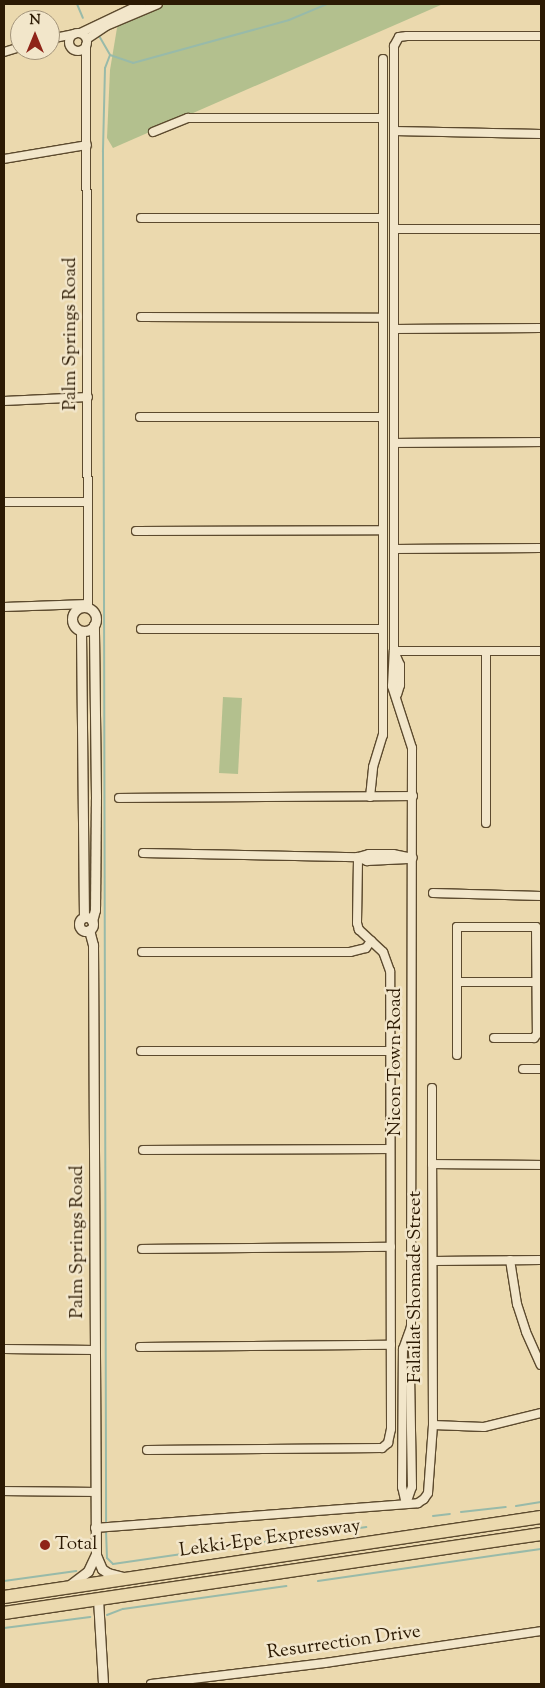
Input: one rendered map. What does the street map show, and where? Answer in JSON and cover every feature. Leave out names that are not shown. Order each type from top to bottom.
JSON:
[{"type":"highway","name":"Lekki-Epe Expressway","points":[[4,1597],[541,1518]]},
{"type":"highway","name":"Lekki-Epe Expressway","points":[[4,1613],[541,1534]]},
{"type":"street","points":[[70,45],[70,39],[77,34],[142,4]]},
{"type":"street","points":[[76,50],[82,49],[86,42],[106,26],[158,4]]},
{"type":"street","points":[[60,37],[77,34]]},
{"type":"street","points":[[77,34],[86,42]]},
{"type":"street","name":"Nicon Town Road","points":[[407,1372],[414,1364],[412,1327],[412,748],[397,695],[392,686],[394,651],[394,46],[399,37],[541,36]]},
{"type":"street","points":[[60,41],[70,45],[86,60]]},
{"type":"street","name":"Palm Springs Road","points":[[86,42],[88,606]]},
{"type":"street","points":[[370,796],[373,766],[383,735],[383,60]]},
{"type":"street","points":[[153,132],[188,118],[383,118]]},
{"type":"street","points":[[394,131],[541,134]]},
{"type":"street","points":[[4,159],[87,145]]},
{"type":"street","points":[[142,218],[383,218]]},
{"type":"street","points":[[394,229],[541,228]]},
{"type":"street","points":[[142,317],[383,318]]},
{"type":"street","points":[[394,329],[541,328]]},
{"type":"street","points":[[4,401],[88,397]]},
{"type":"street","points":[[140,417],[383,417]]},
{"type":"street","points":[[394,443],[541,442]]},
{"type":"street","points":[[4,502],[88,502]]},
{"type":"street","points":[[136,531],[383,530]]},
{"type":"street","points":[[394,549],[541,548]]},
{"type":"street","points":[[4,608],[88,606]]},
{"type":"street","points":[[81,630],[88,919],[93,926],[89,930],[84,931],[79,926],[79,921],[88,919],[95,910],[96,834],[94,613],[88,606]]},
{"type":"street","points":[[88,606],[80,608],[73,616],[75,626],[81,630],[88,630],[94,625]]},
{"type":"street","points":[[141,629],[383,629]]},
{"type":"street","points":[[394,651],[541,651]]},
{"type":"street","points":[[486,651],[486,824]]},
{"type":"street","points":[[119,798],[412,796]]},
{"type":"street","points":[[143,852],[358,857],[367,861],[413,858]]},
{"type":"street","points":[[147,1450],[382,1448],[388,1443],[391,1430],[389,965],[383,952],[364,936],[357,923],[358,857]]},
{"type":"street","points":[[433,893],[541,896]]},
{"type":"street","points":[[457,1055],[457,927],[536,927],[539,982],[537,1034],[534,1038],[494,1038]]},
{"type":"street","name":"Palm Springs Road","points":[[89,930],[93,945],[95,1492],[102,1527],[96,1555]]},
{"type":"street","points":[[142,952],[350,952],[366,948],[371,941]]},
{"type":"street","points":[[457,982],[539,982]]},
{"type":"street","points":[[142,1051],[390,1051]]},
{"type":"street","points":[[523,1069],[541,1069]]},
{"type":"street","points":[[432,1088],[432,1164]]},
{"type":"street","points":[[143,1150],[390,1149]]},
{"type":"street","name":"Falailat Shomade Street","points":[[406,1504],[418,1503],[428,1493],[433,1425],[434,1261],[432,1164],[541,1165]]},
{"type":"street","points":[[142,1248],[391,1247]]},
{"type":"street","points":[[510,1260],[517,1304],[526,1332],[541,1365]]},
{"type":"street","points":[[434,1261],[541,1260]]},
{"type":"street","name":"Nicon Town Road","points":[[406,1504],[412,1487],[407,1372],[403,1348],[412,1327]]},
{"type":"street","points":[[140,1346],[391,1346]]},
{"type":"street","points":[[403,1348],[414,1348]]},
{"type":"street","points":[[4,1349],[95,1350]]},
{"type":"street","points":[[433,1425],[484,1427],[541,1413]]},
{"type":"street","points":[[4,1491],[95,1492]]},
{"type":"street","points":[[102,1527],[406,1504]]},
{"type":"street","points":[[96,1555],[102,1569],[108,1573],[134,1578]]},
{"type":"street","points":[[64,1589],[88,1572],[96,1555]]},
{"type":"street","points":[[98,1599],[103,1684]]},
{"type":"street","name":"Resurrection Drive","points":[[150,1684],[325,1663],[541,1631]]},
{"type":"green space","points":[[163,4],[443,4],[113,148],[107,138],[110,70],[118,22]]},
{"type":"green space","points":[[223,697],[242,698],[238,774],[219,773]]},
{"type":"waterway","points":[[77,4],[83,18]]},
{"type":"waterway","points":[[110,55],[133,63],[289,20],[327,4]]},
{"type":"waterway","points":[[98,34],[110,55],[105,68],[103,152],[106,1525]]},
{"type":"waterway","points":[[516,1506],[541,1502]]},
{"type":"waterway","points":[[461,1512],[506,1507]]},
{"type":"waterway","points":[[433,1516],[450,1514]]},
{"type":"waterway","points":[[106,1530],[107,1558],[113,1564],[366,1527]]},
{"type":"waterway","points":[[318,1581],[541,1549]]},
{"type":"waterway","points":[[4,1581],[76,1571]]},
{"type":"waterway","points":[[107,1615],[123,1609],[286,1586]]},
{"type":"waterway","points":[[4,1628],[90,1617]]},
{"type":"place","name":"Total","points":[[45,1545]]}]
